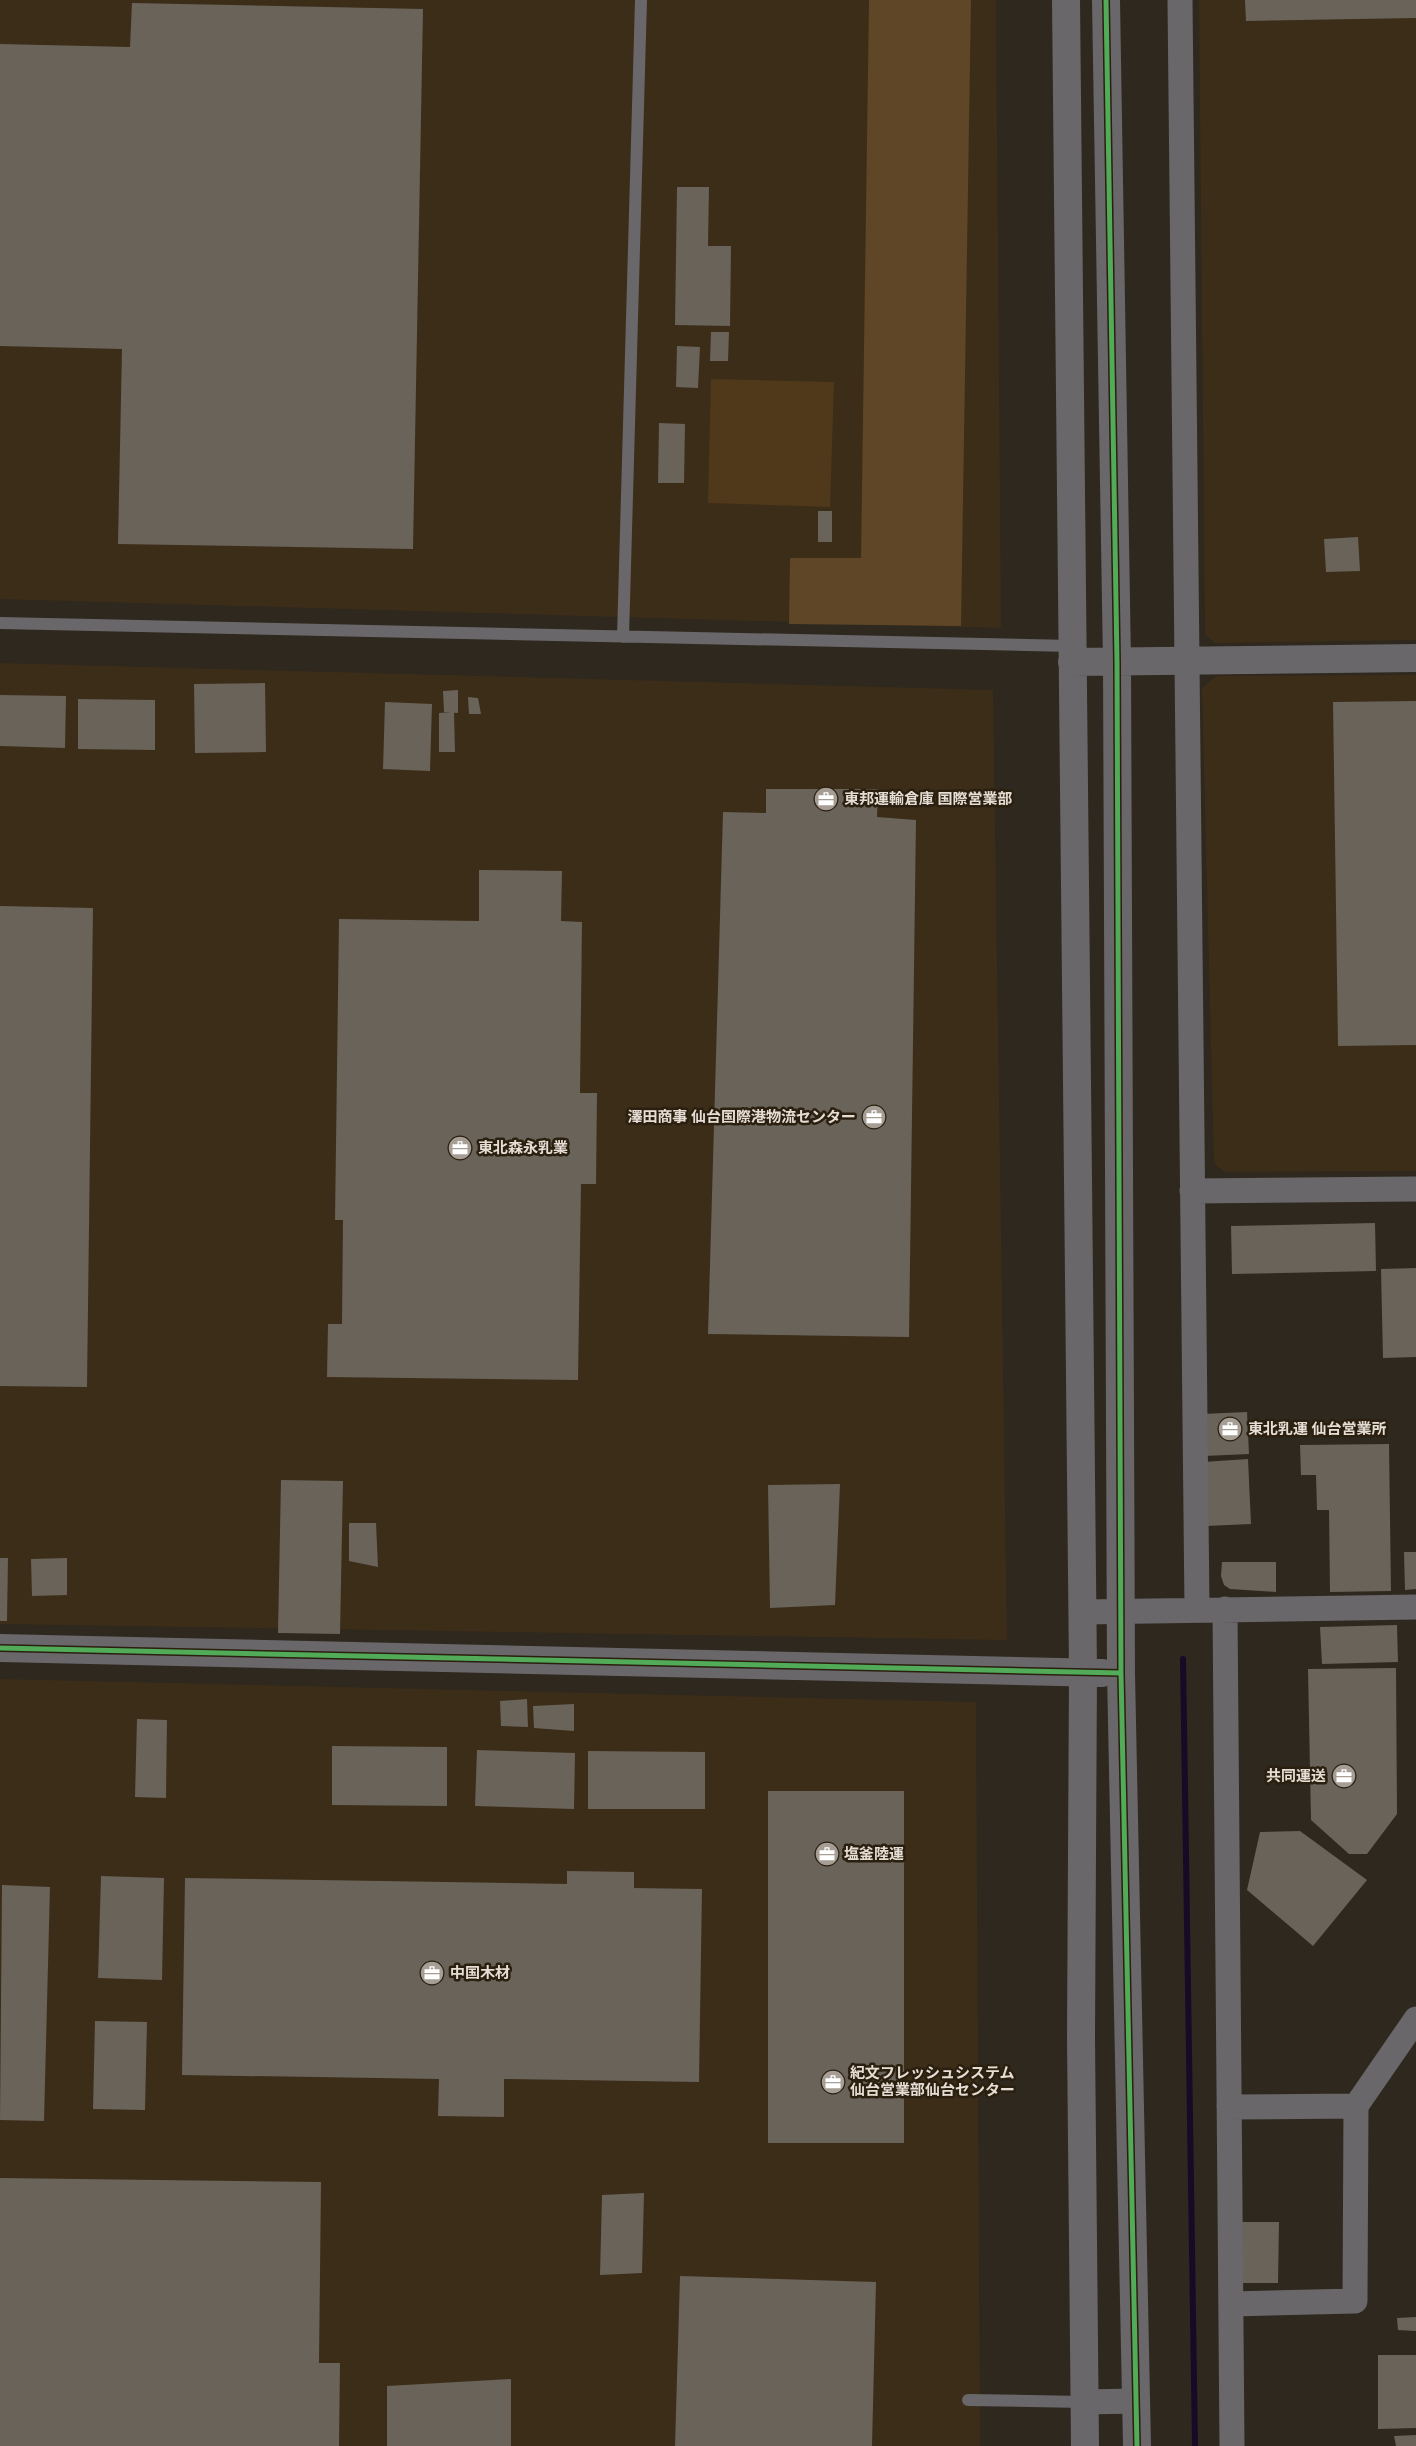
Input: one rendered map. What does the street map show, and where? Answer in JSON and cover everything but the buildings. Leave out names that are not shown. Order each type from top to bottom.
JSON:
[{"type":"street","points":[[1066,0],[1083,1672],[1081,2038],[1085,2446]]},
{"type":"street","points":[[1106,0],[1117,662],[1121,1673],[1137,2446]]},
{"type":"street","points":[[1180,0],[1197,1610]]},
{"type":"street","points":[[1072,654],[1117,662],[1416,658]]},
{"type":"street","points":[[1192,1191],[1416,1189]]},
{"type":"street","points":[[1082,1612],[1416,1607]]},
{"type":"street","points":[[1225,1609],[1232,2446]]},
{"type":"street","points":[[0,1648],[1121,1673]]},
{"type":"street","points":[[1231,2304],[1355,2301],[1356,2106],[1416,2019]]},
{"type":"street","points":[[1229,2107],[1356,2106]]},
{"type":"street","points":[[1084,2402],[1136,2401]]},
{"type":"lane","points":[[623,637],[641,0]]},
{"type":"lane","points":[[0,623],[623,637],[1072,654]]},
{"type":"lane","points":[[968,2400],[1084,2402]]},
{"type":"shaded area","points":[[0,0],[996,0],[1001,628],[0,599]]},
{"type":"shaded area","points":[[869,0],[971,0],[961,626],[789,624],[790,558],[861,558]]},
{"type":"shaded area","points":[[1199,0],[1416,0],[1416,640],[1215,643],[1205,634]]},
{"type":"shaded area","points":[[711,379],[834,382],[830,507],[708,503]]},
{"type":"shaded area","points":[[0,663],[993,690],[1007,1640],[0,1624]]},
{"type":"shaded area","points":[[1416,675],[1416,1171],[1224,1172],[1214,1163],[1202,688],[1216,676]]},
{"type":"shaded area","points":[[0,1679],[976,1702],[980,2446],[0,2446]]},
{"type":"waterway","points":[[1183,1659],[1195,2446]]},
{"type":"cycle path","points":[[1106,0],[1117,662],[1121,1673],[1137,2446]]},
{"type":"cycle path","points":[[0,1648],[1121,1673]]},
{"type":"place","name":"東邦運輸倉庫 国際営業部","points":[[826,799]]},
{"type":"place","name":"澤田商事 仙台国際港物流センター","points":[[874,1117]]},
{"type":"place","name":"東北森永乳業","points":[[460,1148]]},
{"type":"place","name":"東北乳運 仙台営業所","points":[[1230,1429]]},
{"type":"place","name":"共同運送","points":[[1344,1776]]},
{"type":"place","name":"塩釜陸運","points":[[827,1854]]},
{"type":"place","name":"中国木材","points":[[432,1973]]},
{"type":"place","name":"紀文フレッシュシステム 仙台営業部仙台センター","points":[[833,2082]]}]
